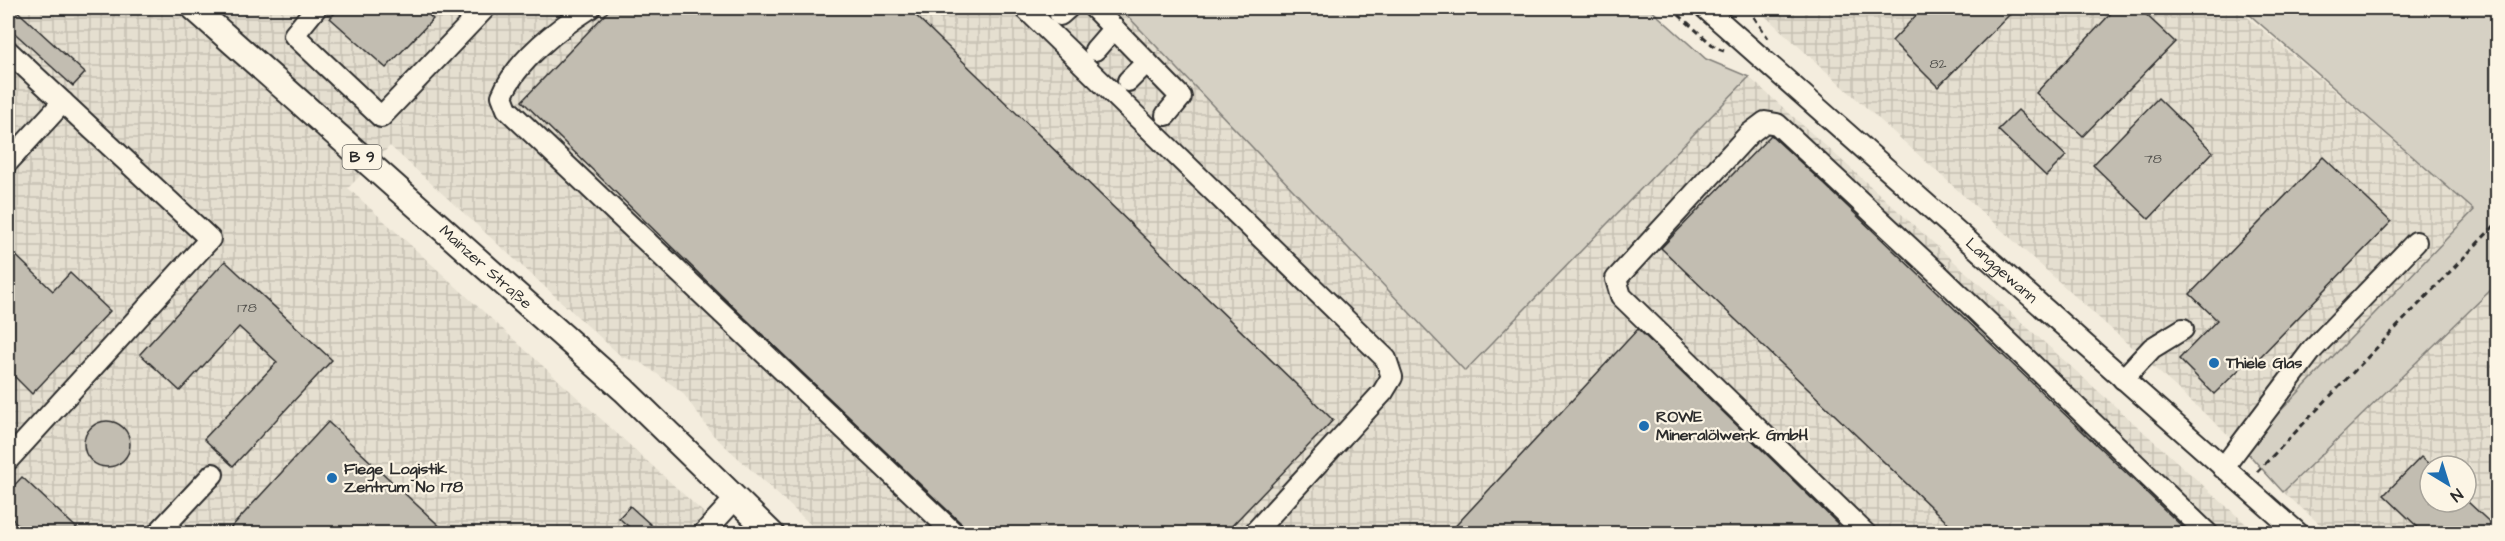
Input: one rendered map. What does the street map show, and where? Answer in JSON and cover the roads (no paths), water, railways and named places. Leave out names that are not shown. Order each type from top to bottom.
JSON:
[{"type":"main road","name":"Mainzer Straße","points":[[194,8],[615,383],[772,534]]},
{"type":"street","points":[[316,8],[294,35],[381,117],[485,8]]},
{"type":"street","points":[[590,8],[559,28],[508,82],[502,96],[507,109],[955,534]]},
{"type":"street","points":[[1025,8],[1386,359],[1392,376],[1383,392],[1254,534]]},
{"type":"street","points":[[1094,8],[1181,97],[1166,115]]},
{"type":"street","name":"Langgewann","points":[[1705,8],[2299,534]]},
{"type":"street","points":[[1095,50],[1114,28]]},
{"type":"street","points":[[8,51],[210,238],[8,460]]},
{"type":"street","points":[[1128,81],[1147,62]]},
{"type":"street","points":[[8,162],[63,102]]},
{"type":"street","points":[[1866,534],[1621,296],[1616,279],[1749,134],[1765,122],[1777,124],[1803,148],[1935,271],[2208,534]]},
{"type":"street","points":[[2223,468],[2312,351],[2415,242]]},
{"type":"street","points":[[2122,379],[2152,348],[2182,329]]},
{"type":"street","points":[[157,534],[213,474]]},
{"type":"street","points":[[703,534],[735,500]]},
{"type":"place","name":"Thiele Glas","points":[[2214,363]]},
{"type":"place","name":"ROWE Mineralölwerk GmbH","points":[[1644,426]]},
{"type":"place","name":"Fiege Logistik Zentrum No 178","points":[[332,478]]}]
